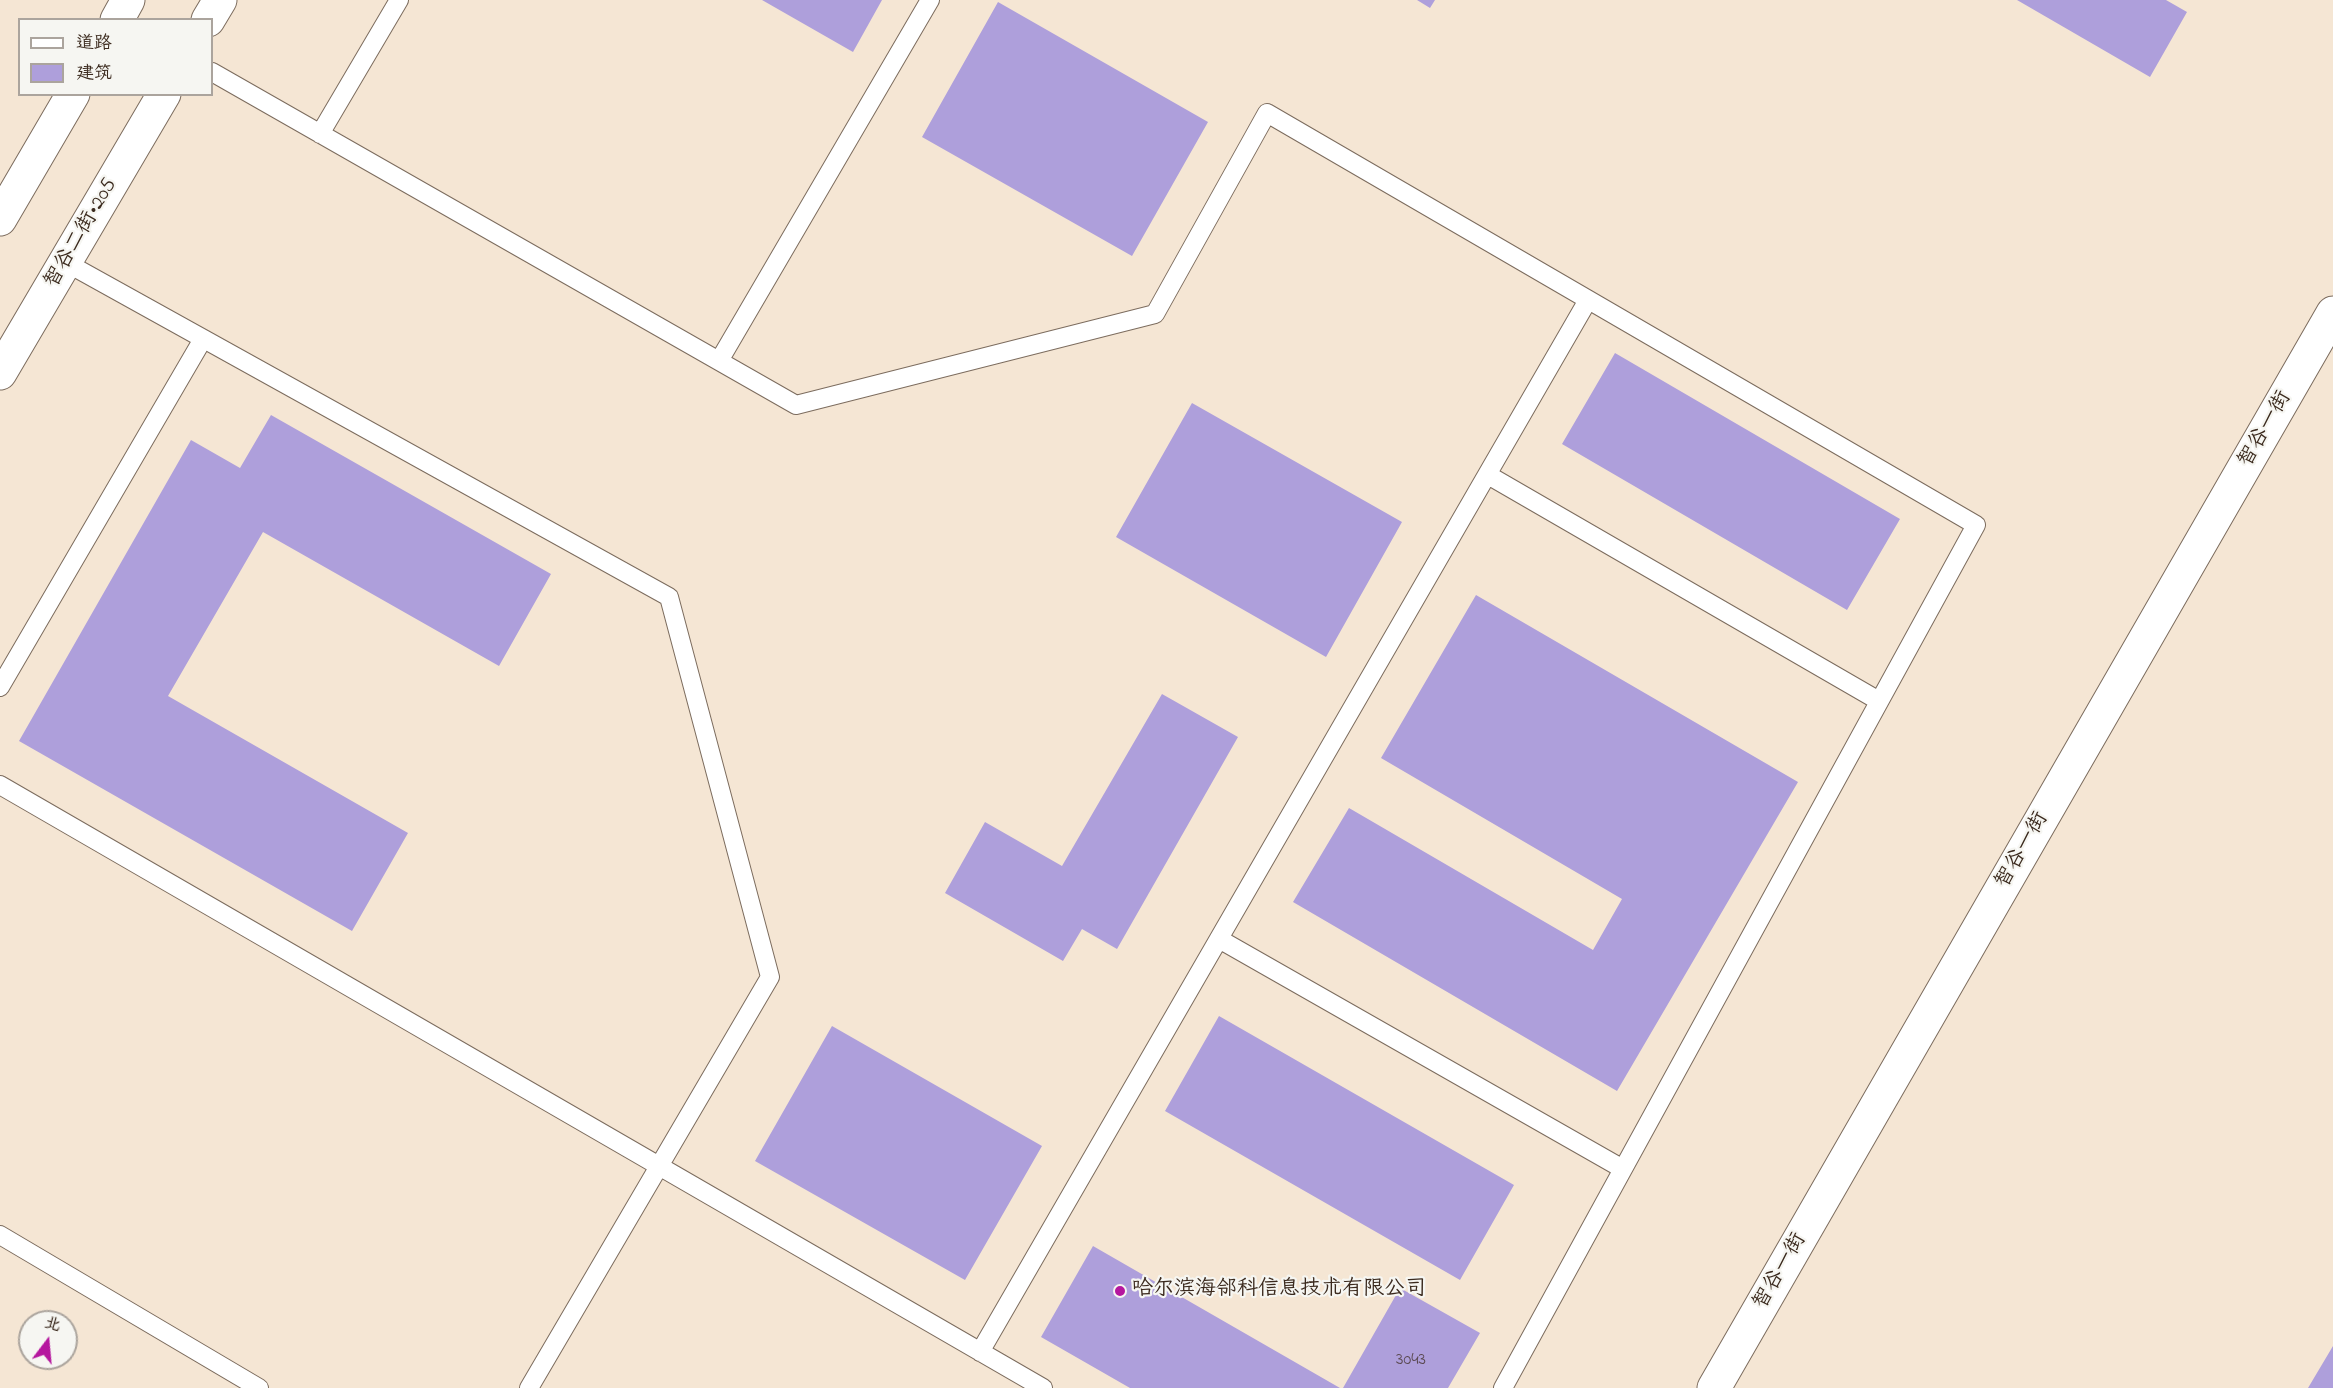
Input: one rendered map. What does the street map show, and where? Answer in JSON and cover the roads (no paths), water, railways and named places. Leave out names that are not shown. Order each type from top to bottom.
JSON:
[{"type":"street","points":[[118,18],[128,0]]},
{"type":"street","points":[[209,18],[220,0]]},
{"type":"street","points":[[0,219],[72,96]]},
{"type":"street","name":"智谷二街•205","points":[[0,373],[163,96]]},
{"type":"street","name":"智谷一街","points":[[1714,1388],[2333,313]]},
{"type":"lane","points":[[320,134],[399,0]]},
{"type":"lane","points":[[719,361],[930,0]]},
{"type":"lane","points":[[213,73],[796,405],[1155,314],[1267,113],[1976,525],[1503,1388]]},
{"type":"lane","points":[[65,262],[669,597],[770,976],[529,1388]]},
{"type":"lane","points":[[980,1352],[1588,300]]},
{"type":"lane","points":[[0,687],[203,339]]},
{"type":"lane","points":[[1488,475],[1879,701]]},
{"type":"lane","points":[[0,785],[1043,1388]]},
{"type":"lane","points":[[1219,939],[1623,1169]]},
{"type":"lane","points":[[0,1235],[259,1388]]},
{"type":"place","name":"哈尔滨海邻科信息技术有限公司","points":[[1120,1291]]}]
